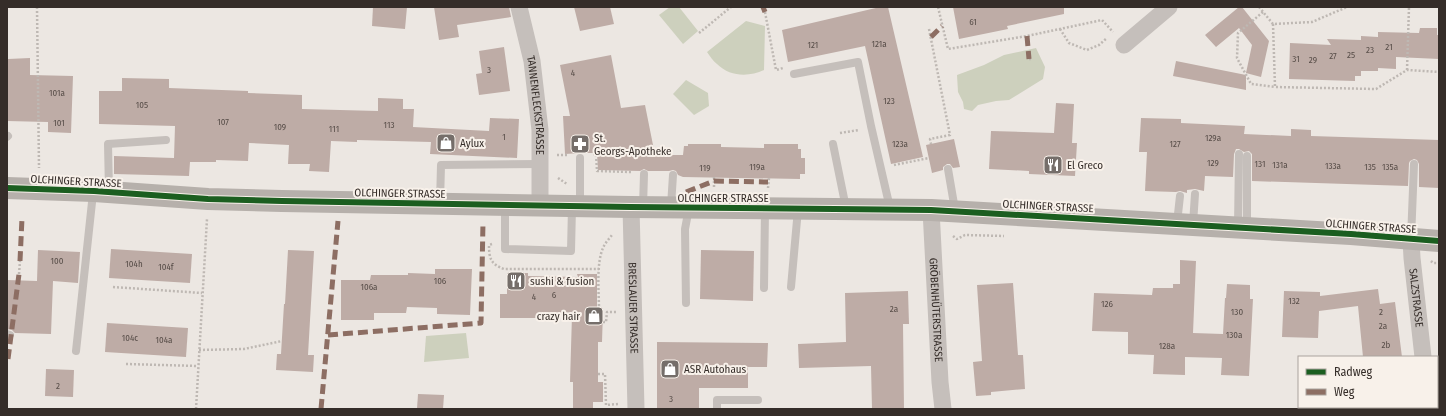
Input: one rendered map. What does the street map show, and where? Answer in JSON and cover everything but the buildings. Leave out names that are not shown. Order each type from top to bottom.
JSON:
[{"type":"main road","name":"OLCHINGER STRASSE","points":[[7,188],[101,191],[208,199],[680,208],[931,210],[1085,218],[1439,241]]},
{"type":"street","name":"TANNENFLECKSTRASSE","points":[[519,7],[532,61],[545,160],[540,205]]},
{"type":"street","points":[[1119,39],[1169,7]]},
{"type":"street","name":"BRESLAUER STRASSE","points":[[636,409],[637,207]]},
{"type":"street","name":"GRÖBENHÜTERSTRASSE","points":[[931,210],[940,382],[943,409]]},
{"type":"street","name":"SALZSTRASSE","points":[[1411,238],[1423,356]]},
{"type":"lane","points":[[794,74],[858,62],[890,209]]},
{"type":"lane","points":[[76,351],[108,144],[166,140]]},
{"type":"lane","points":[[833,144],[846,209]]},
{"type":"lane","points":[[1239,154],[1242,228]]},
{"type":"lane","points":[[1242,228],[1247,156]]},
{"type":"lane","points":[[505,204],[504,249],[571,251],[580,158]]},
{"type":"lane","points":[[440,204],[441,165],[545,160]]},
{"type":"lane","points":[[1411,238],[1414,164]]},
{"type":"lane","points":[[948,169],[955,211]]},
{"type":"lane","points":[[637,207],[640,173]]},
{"type":"lane","points":[[673,175],[685,229],[686,304]]},
{"type":"lane","points":[[1185,225],[1195,194]]},
{"type":"lane","points":[[1180,196],[1185,225]]},
{"type":"lane","points":[[764,288],[766,208]]},
{"type":"lane","points":[[791,287],[798,209]]},
{"type":"lane","points":[[716,409],[717,400],[758,400]]},
{"type":"path","points":[[37,7],[39,169]]},
{"type":"path","points":[[699,33],[731,7]]},
{"type":"path","points":[[938,7],[948,49],[1026,36],[1102,20],[1110,29]]},
{"type":"path","points":[[1259,7],[1273,24],[1275,87]]},
{"type":"path","points":[[1273,24],[1312,22],[1347,7]]},
{"type":"path","points":[[1407,70],[1409,7]]},
{"type":"path","points":[[766,12],[776,70],[792,66],[794,74]]},
{"type":"path","points":[[1263,12],[1238,33],[1237,58],[1251,84],[1275,87],[1376,89],[1407,70],[1439,72]]},
{"type":"path","points":[[929,29],[950,135],[930,139],[931,144]]},
{"type":"path","points":[[1060,29],[1069,44],[1087,50],[1119,39]]},
{"type":"path","points":[[844,133],[856,130]]},
{"type":"path","points":[[591,154],[596,154],[597,171],[640,173]]},
{"type":"path","points":[[545,160],[571,155]]},
{"type":"path","points":[[924,156],[924,158],[929,158]]},
{"type":"path","points":[[768,182],[769,178]]},
{"type":"path","points":[[196,409],[207,218]]},
{"type":"path","points":[[599,310],[599,269],[601,253],[612,235]]},
{"type":"path","points":[[19,274],[20,261]]},
{"type":"path","points":[[1431,261],[1433,263],[1439,263]]},
{"type":"path","points":[[113,287],[202,293]]},
{"type":"path","points":[[603,322],[606,322],[606,312],[618,312]]},
{"type":"path","points":[[199,350],[244,349],[282,341]]},
{"type":"path","points":[[126,364],[198,366]]},
{"type":"path","points":[[598,374],[605,374],[606,405],[618,404]]},
{"type":"green space","points":[[670,7],[679,7],[698,31],[683,44],[659,15]]},
{"type":"green space","points":[[746,21],[765,26],[764,70],[746,75],[734,73],[722,68],[707,52]]},
{"type":"green space","points":[[1036,48],[1045,67],[1043,79],[1009,100],[978,105],[972,111],[964,109],[963,102],[958,92],[957,75],[984,65],[1004,55]]},
{"type":"green space","points":[[686,80],[708,93],[709,106],[694,115],[673,94]]},
{"type":"green space","points":[[466,333],[469,358],[424,362],[426,336]]},
{"type":"marked path","points":[[763,7],[765,12]]},
{"type":"marked path","points":[[931,37],[942,26]]},
{"type":"marked path","points":[[1027,36],[1029,59]]},
{"type":"marked path","points":[[686,192],[714,181],[768,182]]},
{"type":"marked path","points":[[20,261],[22,218]]},
{"type":"marked path","points":[[321,409],[338,221]]},
{"type":"marked path","points":[[328,335],[481,323],[483,222]]},
{"type":"marked path","points":[[8,359],[19,274]]},
{"type":"cycle path","points":[[7,188],[94,191],[208,199],[282,201],[931,210],[1351,234],[1439,241]]},
{"type":"place","name":"Aylux","points":[[446,143]]},
{"type":"place","name":"St. Georgs-Apotheke","points":[[580,144]]},
{"type":"place","name":"El Greco","points":[[1053,165]]},
{"type":"place","name":"sushi & fusion","points":[[516,281]]},
{"type":"place","name":"crazy hair","points":[[594,316]]},
{"type":"place","name":"ASR Autohaus","points":[[670,369]]}]
